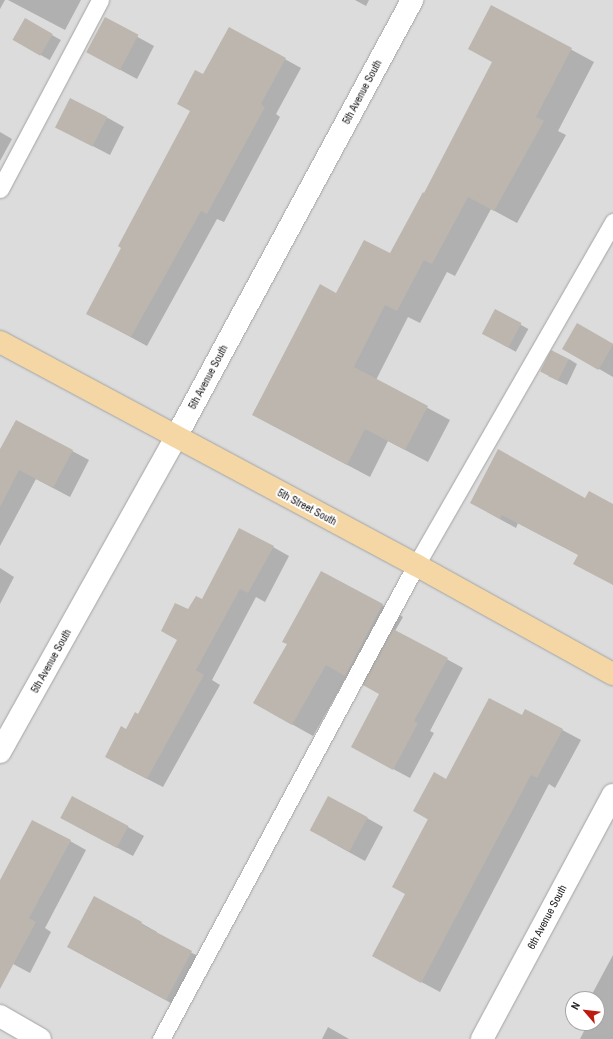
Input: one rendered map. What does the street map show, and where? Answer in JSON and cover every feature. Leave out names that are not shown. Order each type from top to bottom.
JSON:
[{"type":"main road","name":"5th Street South","points":[[0,342],[416,565],[613,674]]},
{"type":"street","name":"5th Avenue South","points":[[0,752],[176,437],[412,0]]},
{"type":"street","name":"6th Avenue South","points":[[482,1039],[613,795]]},
{"type":"street","points":[[0,1016],[40,1039]]},
{"type":"lane","points":[[0,189],[100,0]]},
{"type":"lane","points":[[161,1039],[416,565],[613,222]]},
{"type":"shaded area","points":[[0,0],[613,0],[613,1039],[0,1039]]},
{"type":"building","points":[[491,5],[572,48],[536,117],[544,121],[494,211],[468,197],[432,264],[424,260],[397,311],[385,305],[354,367],[428,406],[405,450],[365,429],[347,465],[252,415],[320,284],[336,293],[364,240],[390,253],[423,192],[424,193],[492,62],[468,49]]},
{"type":"building","points":[[105,17],[139,35],[120,70],[86,52]]},
{"type":"building","points":[[25,18],[53,34],[40,56],[13,40]]},
{"type":"building","points":[[229,27],[286,58],[261,104],[265,107],[207,214],[201,211],[131,337],[86,314],[121,248],[118,246],[190,111],[177,104],[195,70],[203,74]]},
{"type":"building","points":[[70,98],[107,117],[92,146],[55,127]]},
{"type":"building","points":[[495,309],[521,323],[508,348],[482,334]]},
{"type":"building","points":[[577,323],[613,344],[598,370],[562,349]]},
{"type":"building","points":[[551,350],[569,359],[558,380],[540,371]]},
{"type":"building","points":[[16,420],[73,450],[53,488],[19,470],[0,507],[0,449]]},
{"type":"building","points":[[498,449],[585,498],[589,491],[613,504],[613,585],[573,564],[578,555],[502,515],[500,519],[470,503]]},
{"type":"building","points":[[239,528],[274,546],[248,593],[240,589],[196,670],[204,675],[147,779],[105,757],[121,726],[126,729],[135,712],[138,714],[177,640],[161,631],[175,603],[188,609],[196,596],[202,599]]},
{"type":"building","points":[[321,571],[383,604],[345,676],[326,665],[292,725],[253,703],[287,644],[282,642]]},
{"type":"building","points":[[393,629],[448,658],[414,721],[418,723],[393,770],[351,747],[379,694],[363,685]]},
{"type":"building","points":[[489,698],[522,715],[525,709],[563,729],[537,778],[531,775],[421,983],[372,956],[405,894],[392,887],[428,819],[413,811],[434,772],[446,779]]},
{"type":"building","points":[[72,796],[129,826],[117,848],[60,818]]},
{"type":"building","points":[[328,796],[368,817],[349,852],[310,830]]},
{"type":"building","points":[[32,820],[71,840],[29,918],[36,922],[0,989],[0,880]]},
{"type":"building","points":[[94,896],[142,922],[141,924],[192,951],[166,1000],[67,947]]}]
